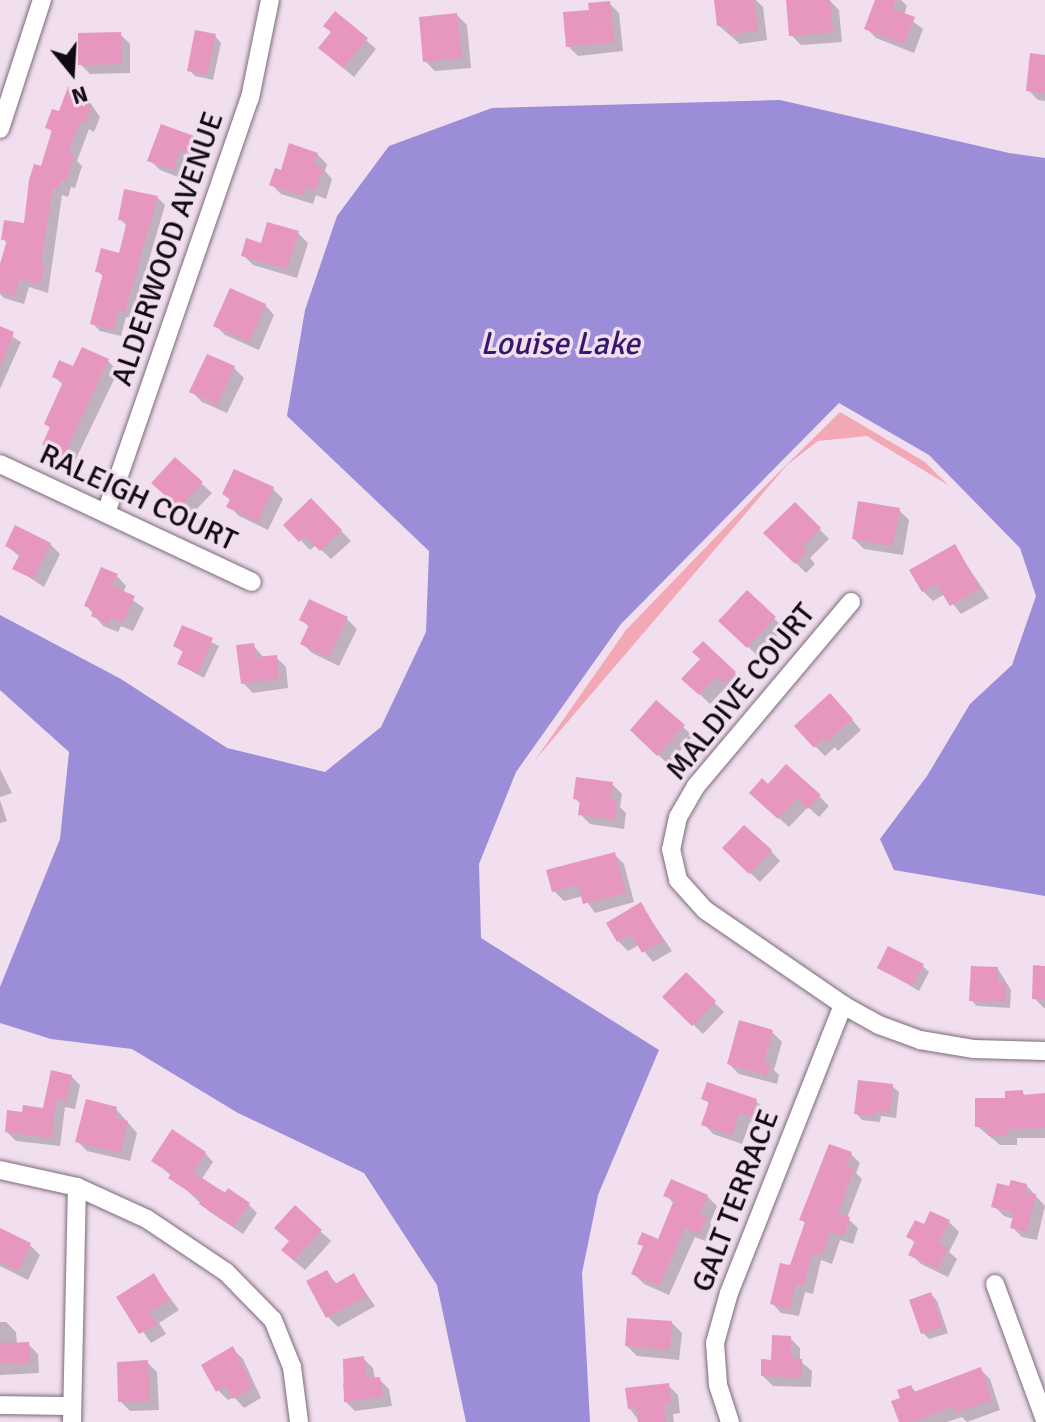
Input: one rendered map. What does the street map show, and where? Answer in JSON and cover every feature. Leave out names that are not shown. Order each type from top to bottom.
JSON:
[{"type":"street","points":[[0,129],[42,0]]},
{"type":"street","name":"ALDERWOOD AVENUE","points":[[106,513],[250,98],[270,0]]},
{"type":"street","name":"RALEIGH COURT","points":[[0,464],[252,582]]},
{"type":"street","name":"MALDIVE COURT","points":[[851,602],[696,786],[678,817],[671,849],[678,880],[705,910],[843,1005],[879,1025],[920,1040],[974,1049],[1045,1051]]},
{"type":"street","name":"GALT TERRACE","points":[[730,1422],[718,1384],[715,1343],[729,1293],[843,1005]]},
{"type":"street","points":[[0,1170],[77,1187],[147,1219],[226,1272],[273,1320],[292,1367],[299,1422]]},
{"type":"street","points":[[0,1405],[72,1414],[77,1187]]},
{"type":"street","points":[[995,1284],[1045,1420]]},
{"type":"shaded area","points":[[840,412],[925,462],[948,485],[867,436],[818,441],[787,465],[535,760],[626,630],[762,489]]},
{"type":"water","name":"Louise Lake","points":[[780,100],[1009,153],[1045,158],[1045,896],[894,870],[880,839],[927,776],[970,704],[1012,665],[1036,596],[1020,548],[929,455],[839,403],[621,624],[516,772],[479,864],[481,938],[659,1050],[598,1195],[582,1273],[590,1422],[466,1422],[437,1285],[364,1173],[238,1113],[132,1049],[51,1039],[0,1023],[0,987],[60,839],[69,752],[0,690],[0,615],[121,679],[227,748],[325,772],[381,727],[426,632],[429,551],[287,416],[305,310],[337,216],[389,146],[492,108]]},
{"type":"building","points":[[714,0],[754,0],[758,31],[728,34],[727,25],[717,26]]},
{"type":"building","points":[[786,0],[830,0],[833,32],[789,36]]},
{"type":"building","points":[[875,0],[896,0],[893,9],[915,17],[904,44],[864,29]]},
{"type":"building","points":[[610,1],[614,42],[566,47],[563,12],[589,10],[588,3]]},
{"type":"building","points":[[335,11],[368,38],[343,68],[318,48],[331,32],[323,26]]},
{"type":"building","points":[[457,13],[462,58],[423,62],[419,17]]},
{"type":"building","points":[[195,30],[216,34],[207,75],[187,71]]},
{"type":"building","points":[[121,32],[121,64],[78,65],[78,33]]},
{"type":"building","points":[[1030,53],[1045,55],[1045,93],[1026,91]]},
{"type":"building","points":[[68,87],[86,94],[83,102],[92,106],[85,124],[80,122],[68,153],[74,155],[66,181],[62,179],[58,189],[53,187],[41,263],[45,264],[39,285],[20,279],[15,296],[0,292],[0,264],[7,240],[1,240],[4,220],[24,223],[29,180],[34,164],[41,166],[52,130],[45,128],[52,109],[59,111]]},
{"type":"building","points":[[161,124],[194,136],[188,152],[181,149],[173,170],[147,161]]},
{"type":"building","points":[[289,143],[318,153],[314,164],[323,167],[316,190],[306,187],[303,196],[269,185],[275,168],[281,170]]},
{"type":"building","points":[[124,189],[158,196],[125,312],[118,310],[114,330],[90,324],[103,273],[95,272],[101,248],[119,253],[127,221],[118,220]]},
{"type":"building","points":[[267,222],[299,231],[287,269],[241,256],[246,238],[261,243]]},
{"type":"building","points":[[230,288],[266,304],[249,342],[213,326]]},
{"type":"building","points":[[0,326],[14,332],[1,365],[0,365]]},
{"type":"building","points":[[82,347],[109,359],[64,455],[42,445],[50,427],[44,424],[63,382],[52,377],[59,360],[73,366]]},
{"type":"building","points":[[207,354],[235,366],[217,405],[189,392]]},
{"type":"building","points":[[175,457],[203,482],[179,508],[151,483]]},
{"type":"building","points":[[234,469],[274,487],[258,522],[226,507],[230,499],[222,494]]},
{"type":"building","points":[[311,498],[342,530],[320,551],[305,536],[299,542],[283,525]]},
{"type":"building","points":[[858,501],[900,508],[893,546],[852,539]]},
{"type":"building","points":[[795,502],[821,528],[802,547],[807,552],[795,564],[763,533]]},
{"type":"building","points":[[15,525],[51,543],[33,579],[12,569],[20,554],[5,546]]},
{"type":"building","points":[[955,544],[980,588],[950,606],[936,584],[922,592],[909,570]]},
{"type":"building","points":[[101,567],[118,574],[112,586],[135,596],[123,623],[111,617],[108,624],[91,616],[94,610],[84,606]]},
{"type":"building","points":[[747,590],[776,617],[747,648],[718,621]]},
{"type":"building","points":[[309,599],[348,617],[329,658],[300,644],[309,625],[299,620]]},
{"type":"building","points":[[182,625],[213,638],[198,674],[177,664],[183,651],[173,646]]},
{"type":"building","points":[[703,641],[736,672],[724,684],[717,677],[699,695],[681,679],[700,659],[692,652]]},
{"type":"building","points":[[254,643],[256,657],[277,655],[279,679],[241,684],[236,645]]},
{"type":"building","points":[[830,693],[853,719],[827,742],[823,739],[814,748],[794,726]]},
{"type":"building","points":[[656,700],[685,725],[657,756],[630,730]]},
{"type":"building","points":[[786,764],[821,795],[808,809],[797,798],[778,819],[749,793],[762,778],[768,784]]},
{"type":"building","points":[[576,777],[613,782],[611,800],[617,801],[615,820],[578,815],[580,800],[573,799]]},
{"type":"building","points":[[744,825],[772,850],[749,874],[722,848]]},
{"type":"building","points":[[615,852],[626,893],[583,904],[578,885],[552,892],[546,870]]},
{"type":"building","points":[[641,902],[663,941],[642,953],[631,934],[617,942],[606,923]]},
{"type":"building","points":[[888,946],[924,964],[912,986],[877,968]]},
{"type":"building","points":[[1033,965],[1045,966],[1045,1000],[1032,999]]},
{"type":"building","points":[[971,966],[998,967],[998,982],[1006,982],[1005,1002],[969,1001]]},
{"type":"building","points":[[686,972],[716,1001],[692,1026],[662,997]]},
{"type":"building","points":[[739,1020],[773,1030],[764,1062],[770,1063],[767,1076],[727,1064]]},
{"type":"building","points":[[51,1070],[72,1075],[66,1101],[56,1099],[52,1138],[5,1132],[7,1110],[22,1112],[23,1105],[43,1108]]},
{"type":"building","points":[[858,1080],[893,1084],[890,1113],[875,1111],[874,1116],[854,1114]]},
{"type":"building","points":[[707,1082],[757,1099],[751,1117],[740,1113],[732,1135],[701,1125],[709,1102],[701,1099]]},
{"type":"building","points":[[1023,1090],[1023,1095],[1045,1093],[1045,1128],[1008,1129],[1008,1136],[988,1136],[987,1127],[975,1127],[975,1098],[1005,1098],[1005,1091]]},
{"type":"building","points":[[86,1099],[117,1107],[115,1118],[128,1121],[120,1153],[75,1142]]},
{"type":"building","points":[[172,1129],[206,1152],[193,1172],[225,1193],[228,1188],[250,1203],[234,1227],[199,1204],[201,1200],[168,1178],[171,1174],[151,1161]]},
{"type":"building","points":[[829,1144],[852,1152],[847,1166],[854,1168],[838,1213],[850,1217],[844,1236],[831,1232],[822,1256],[813,1253],[804,1286],[796,1284],[790,1309],[770,1304],[780,1263],[790,1265],[805,1222],[799,1220]]},
{"type":"building","points":[[671,1179],[708,1195],[700,1214],[707,1217],[700,1234],[685,1228],[659,1286],[631,1274],[643,1246],[637,1244],[642,1232],[658,1239],[674,1200],[663,1196]]},
{"type":"building","points":[[1011,1180],[1027,1184],[1025,1192],[1036,1194],[1027,1232],[1010,1228],[1014,1213],[991,1207],[997,1183],[1009,1186]]},
{"type":"building","points":[[295,1205],[322,1230],[294,1261],[281,1250],[289,1241],[274,1228]]},
{"type":"building","points":[[930,1211],[950,1220],[939,1243],[948,1248],[938,1269],[908,1255],[915,1241],[906,1237],[915,1220],[924,1224]]},
{"type":"building","points":[[0,1228],[31,1243],[18,1271],[0,1262]]},
{"type":"building","points":[[327,1270],[335,1284],[354,1273],[367,1296],[326,1318],[306,1281]]},
{"type":"building","points":[[154,1273],[170,1300],[150,1312],[158,1324],[139,1334],[116,1297]]},
{"type":"building","points":[[931,1292],[943,1327],[921,1334],[909,1300]]},
{"type":"building","points":[[627,1318],[672,1321],[670,1350],[625,1346]]},
{"type":"building","points":[[772,1335],[791,1336],[791,1358],[802,1359],[802,1378],[761,1376],[761,1359],[771,1360]]},
{"type":"building","points":[[29,1342],[30,1363],[0,1364],[0,1343]]},
{"type":"building","points":[[233,1346],[253,1387],[233,1399],[225,1386],[216,1392],[201,1365]]},
{"type":"building","points":[[364,1356],[367,1378],[380,1377],[383,1397],[344,1402],[343,1359]]},
{"type":"building","points":[[148,1360],[150,1401],[118,1402],[117,1362]]},
{"type":"building","points":[[981,1367],[992,1400],[955,1413],[953,1407],[912,1422],[899,1422],[891,1401],[900,1398],[897,1390],[911,1385],[914,1392]]},
{"type":"building","points":[[669,1383],[671,1404],[664,1405],[666,1422],[638,1422],[636,1408],[628,1409],[625,1388]]}]
